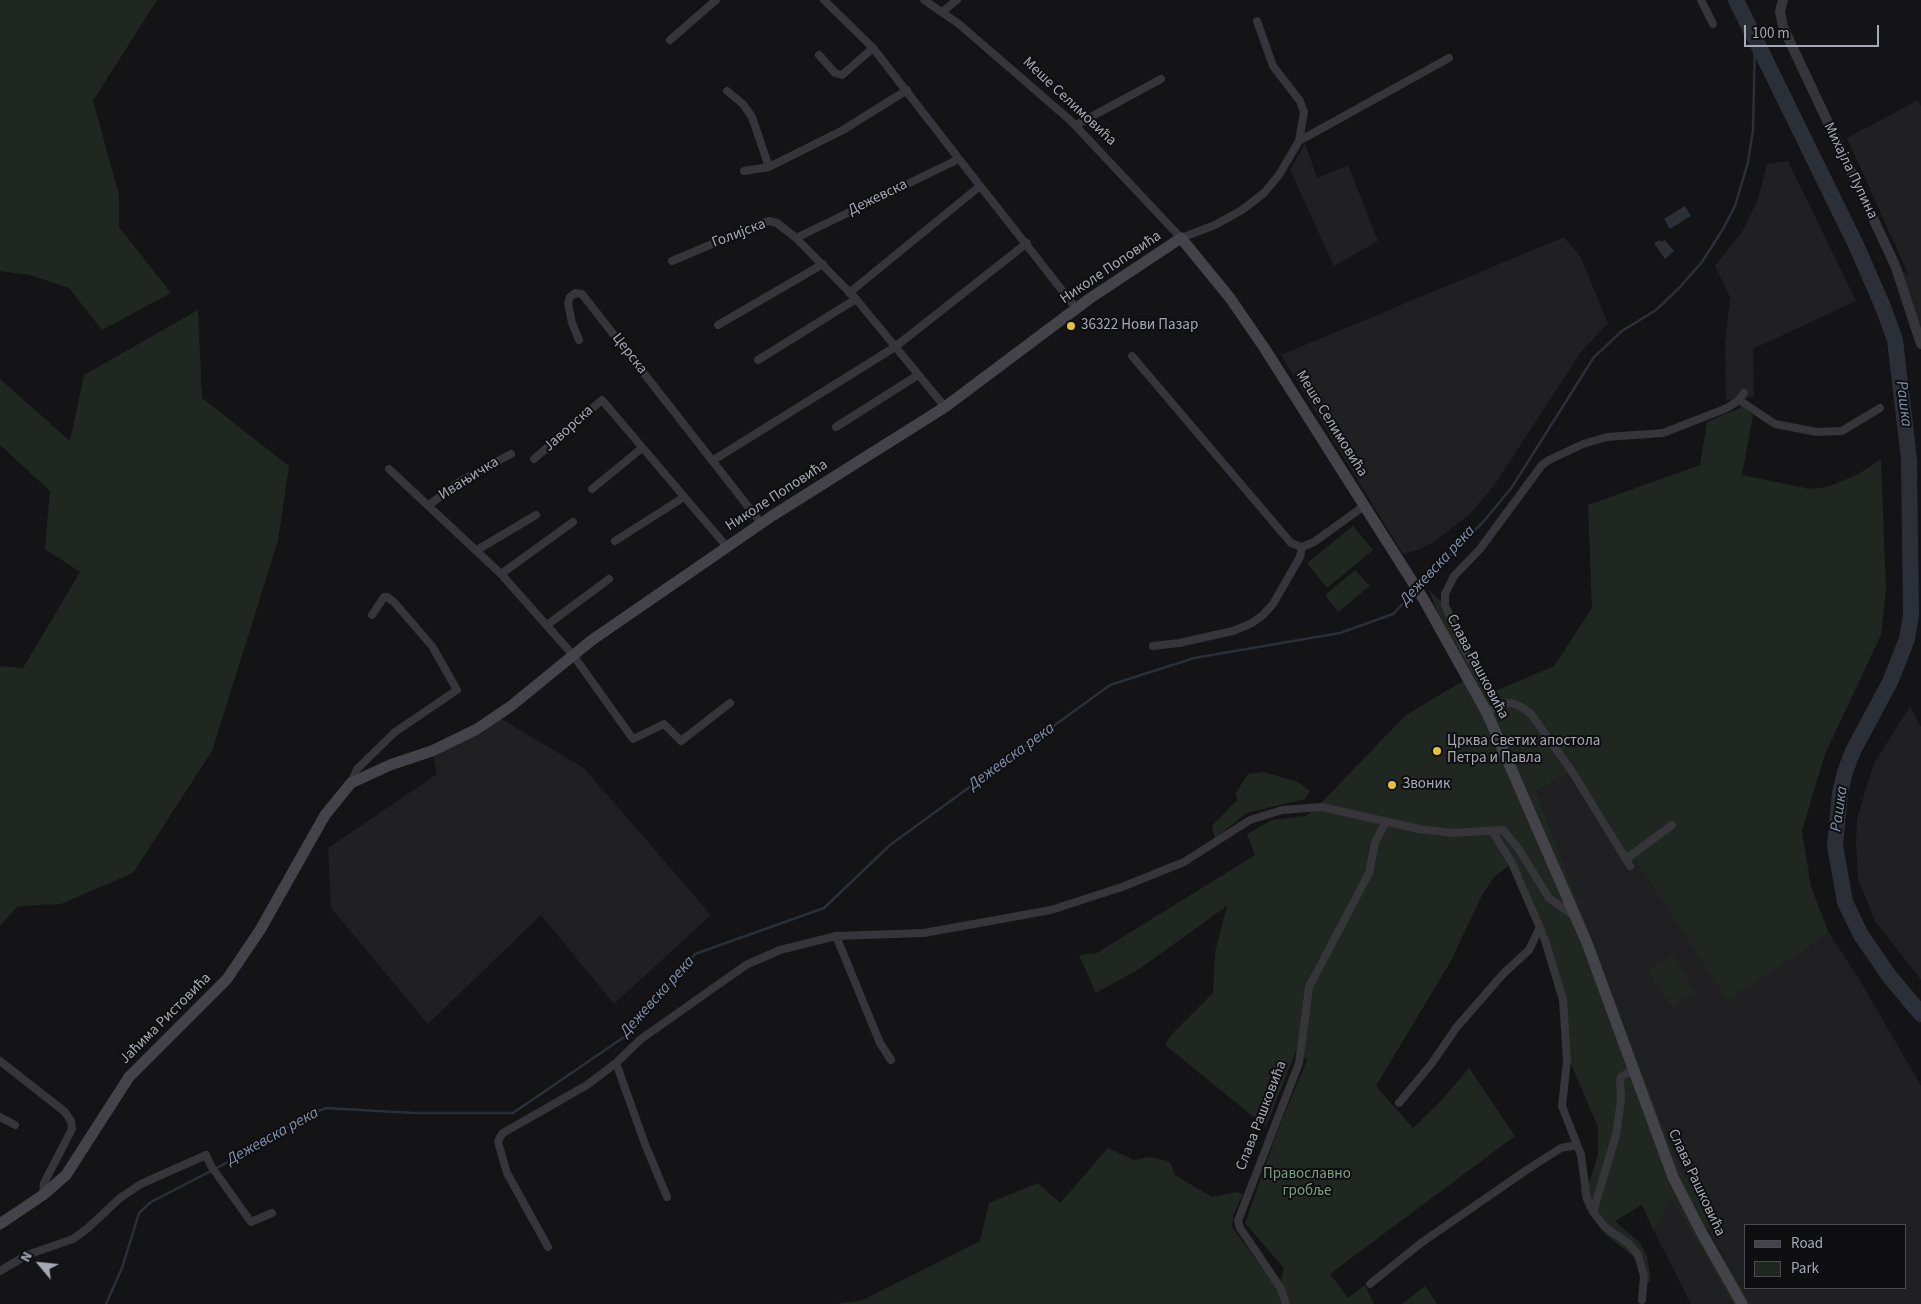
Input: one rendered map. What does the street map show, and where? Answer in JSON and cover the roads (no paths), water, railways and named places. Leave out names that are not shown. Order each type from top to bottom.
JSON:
[{"type":"main road","name":"Николе Поповића","points":[[573,656],[592,640],[761,523],[945,407],[1076,308],[1182,238]]},
{"type":"main road","name":"Меше Селимовића","points":[[1182,238],[1230,298],[1265,349],[1402,565]]},
{"type":"main road","name":"Слава Рашковића","points":[[1402,565],[1424,600],[1487,713],[1603,984],[1632,1070],[1678,1187],[1742,1304]]},
{"type":"main road","name":"Јаћима Ристовића","points":[[0,1224],[43,1195],[66,1175],[129,1077],[227,980],[260,930],[325,816],[351,783],[390,765],[432,751],[477,729],[511,706],[573,656]]},
{"type":"street","points":[[670,40],[716,0]]},
{"type":"street","points":[[824,0],[873,48],[1076,308]]},
{"type":"street","name":"Меше Селимовића","points":[[924,0],[959,24],[1076,125],[1182,238]]},
{"type":"street","points":[[942,12],[957,0]]},
{"type":"street","points":[[1701,0],[1713,24]]},
{"type":"street","name":"Михајла Пупина","points":[[1783,0],[1780,11],[1783,27],[1895,265],[1921,344]]},
{"type":"street","points":[[1182,238],[1215,225],[1242,210],[1264,193],[1279,175],[1299,141],[1304,112],[1300,101],[1273,66],[1257,21]]},
{"type":"street","points":[[819,55],[835,73],[842,75],[873,48]]},
{"type":"street","points":[[1299,141],[1449,58]]},
{"type":"street","points":[[1076,125],[1162,79]]},
{"type":"street","points":[[744,171],[769,167],[843,130],[907,90]]},
{"type":"street","points":[[727,91],[743,104],[752,117],[769,167]]},
{"type":"street","name":"Дежевска","points":[[796,238],[959,159]]},
{"type":"street","points":[[849,293],[980,186]]},
{"type":"street","name":"Голијска","points":[[672,262],[770,221],[777,223],[796,238],[856,299],[945,407]]},
{"type":"street","points":[[712,461],[896,347],[1027,243]]},
{"type":"street","points":[[718,325],[823,264]]},
{"type":"street","name":"Церска","points":[[579,340],[572,323],[568,303],[570,296],[575,293],[582,294],[761,523]]},
{"type":"street","points":[[758,360],[856,299]]},
{"type":"street","points":[[1132,356],[1291,544],[1302,547],[1314,542],[1364,506]]},
{"type":"street","points":[[836,427],[918,375]]},
{"type":"street","name":"Слава Рашковића","points":[[1630,866],[1572,770],[1531,714],[1515,704],[1506,703],[1498,706],[1463,647],[1445,604],[1445,594],[1454,576],[1480,549],[1542,465],[1549,460],[1582,444],[1607,436],[1663,433],[1727,408],[1739,400],[1744,393]]},
{"type":"street","name":"Јаворска","points":[[534,459],[602,400],[727,547]]},
{"type":"street","points":[[1739,400],[1775,424],[1817,432],[1842,431],[1851,428],[1880,408]]},
{"type":"street","points":[[592,489],[642,448]]},
{"type":"street","name":"Ивањичка","points":[[429,505],[462,480],[511,454]]},
{"type":"street","name":"Ивањичка","points":[[389,469],[501,574],[573,656]]},
{"type":"street","points":[[614,541],[684,497]]},
{"type":"street","points":[[477,550],[536,515]]},
{"type":"street","points":[[501,574],[573,522]]},
{"type":"street","points":[[1152,646],[1179,643],[1233,631],[1252,623],[1273,604],[1300,557],[1302,547]]},
{"type":"street","points":[[547,625],[609,579]]},
{"type":"street","name":"Јаћима Ристовића","points":[[351,783],[357,769],[395,732],[457,690],[432,646],[394,602],[384,597],[372,615]]},
{"type":"street","points":[[573,656],[633,739],[664,724],[681,740],[730,703]]},
{"type":"street","points":[[1487,713],[1498,706]]},
{"type":"street","points":[[548,1247],[506,1173],[498,1142],[503,1132],[587,1085],[616,1063],[641,1039],[746,965],[780,950],[836,936],[924,933],[1051,910],[1122,887],[1184,862],[1250,820],[1282,810],[1322,807],[1452,833],[1503,830],[1518,848],[1549,898],[1573,915]]},
{"type":"street","name":"Слава Рашковића","points":[[1286,1304],[1280,1287],[1240,1228],[1238,1221],[1299,1063],[1310,987],[1370,873],[1376,843],[1386,821]]},
{"type":"street","points":[[1626,858],[1672,826]]},
{"type":"street","points":[[1492,831],[1512,863],[1549,950],[1565,1007],[1567,1061],[1562,1106],[1583,1165],[1586,1196],[1593,1212],[1606,1228],[1638,1254],[1644,1276],[1642,1300]]},
{"type":"street","points":[[1399,1103],[1432,1063],[1456,1028],[1504,974],[1529,950],[1539,929]]},
{"type":"street","points":[[836,936],[880,1043],[891,1060]]},
{"type":"street","points":[[0,1061],[65,1112],[72,1121],[72,1129],[44,1183],[43,1195]]},
{"type":"street","points":[[616,1063],[645,1144],[667,1197]]},
{"type":"street","points":[[1593,1212],[1616,1135],[1621,1099],[1621,1077],[1632,1070]]},
{"type":"street","points":[[0,1117],[15,1125]]},
{"type":"street","points":[[1370,1284],[1421,1243],[1528,1169],[1561,1148],[1577,1145]]},
{"type":"street","points":[[0,1271],[27,1255],[73,1239],[88,1228],[120,1198],[141,1184],[206,1155],[216,1175],[251,1222],[272,1212]]},
{"type":"waterway","name":"Рашка","points":[[1736,0],[1857,247],[1895,340],[1909,459],[1911,615],[1907,639],[1890,682],[1853,751],[1845,772],[1840,793],[1835,845],[1845,902],[1861,935],[1890,977],[1921,1014]]},
{"type":"waterway","name":"Дежевска река","points":[[1419,587],[1484,521],[1512,487],[1594,357],[1622,331],[1656,310],[1679,288],[1702,262],[1723,229],[1735,206],[1748,162],[1753,130],[1755,38]]},
{"type":"waterway","name":"Дежевска река","points":[[106,1304],[122,1268],[139,1213],[151,1202],[234,1159],[306,1116],[326,1108],[414,1113],[513,1113],[627,1035],[695,954],[824,908],[890,845],[1110,685],[1194,658],[1340,633],[1393,614],[1415,591]]},
{"type":"place","name":"36322 Нови Пазар","points":[[1071,326]]},
{"type":"place","name":"Црква Светих апостола Петра и Павла","points":[[1437,751]]},
{"type":"place","name":"Звоник","points":[[1392,785]]},
{"type":"park label","name":"Православно гробље","points":[[1307,1184]]}]
